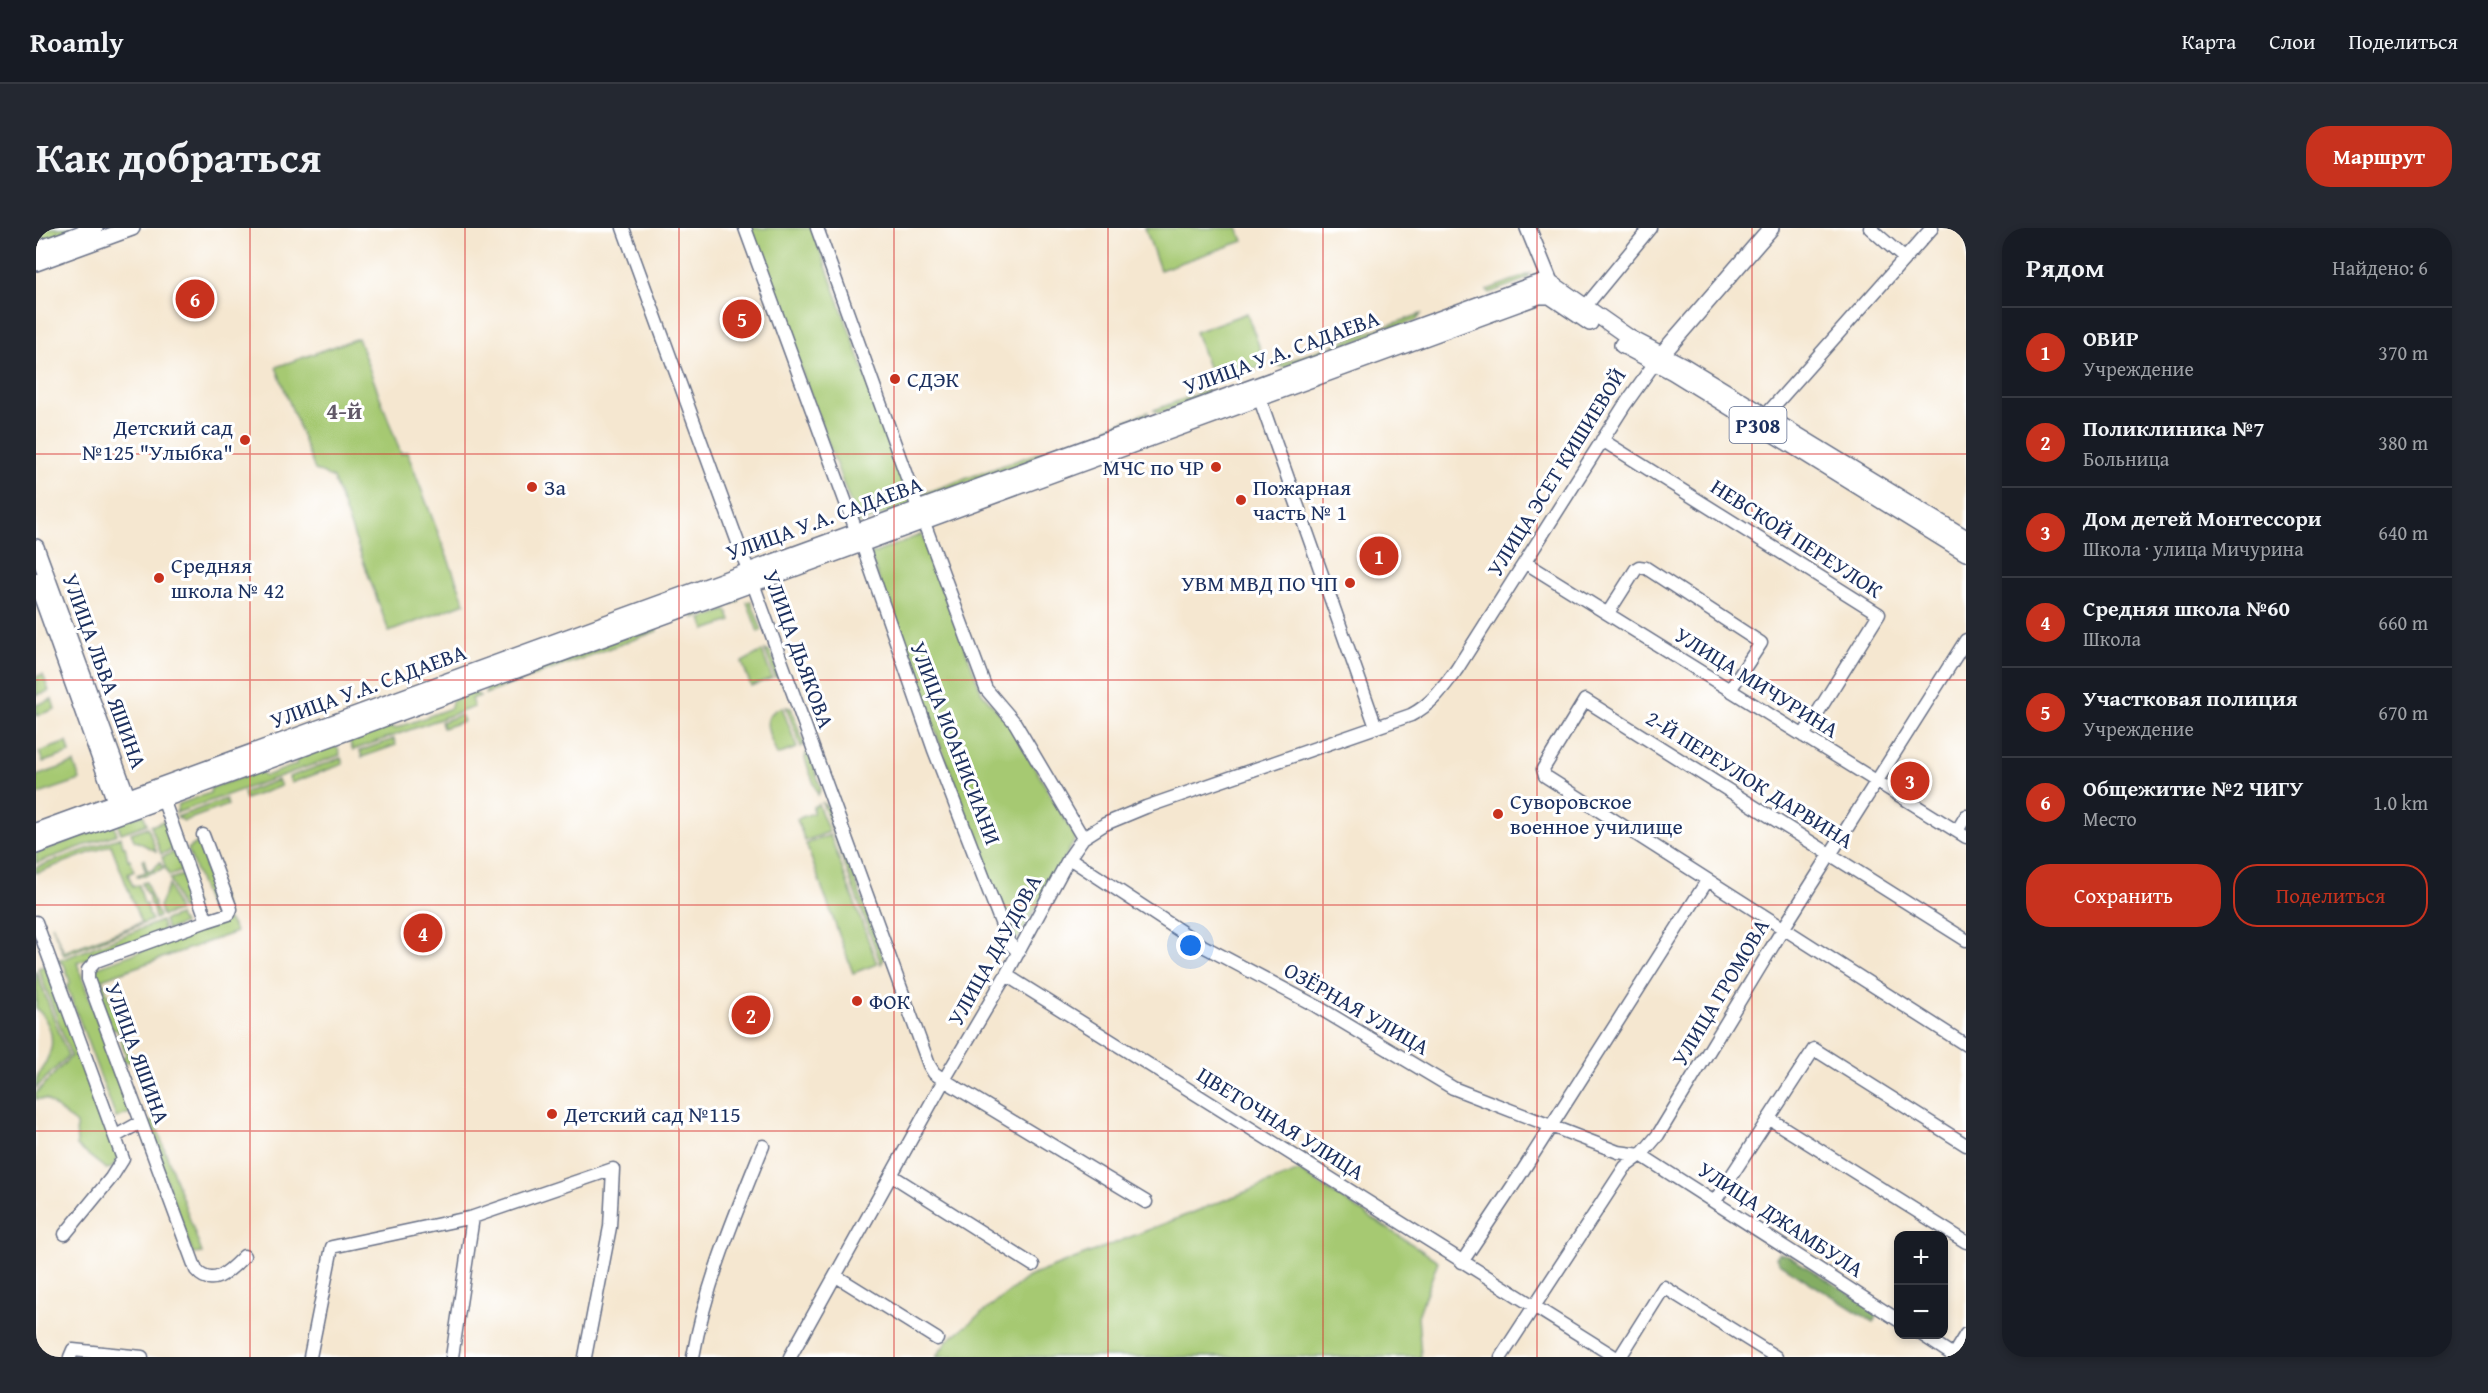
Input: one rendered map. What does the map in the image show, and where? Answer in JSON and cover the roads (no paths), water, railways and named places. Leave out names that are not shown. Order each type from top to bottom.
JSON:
[{"type":"main road","points":[[36,250],[95,228]]},
{"type":"main road","points":[[36,263],[132,228]]},
{"type":"main road","points":[[1528,228],[1550,289]]},
{"type":"main road","name":"УЛИЦА ЭСЕТ КИШИЕВОЙ","points":[[1658,359],[1771,228]]},
{"type":"main road","name":"УЛИЦА У.А. САДАЕВА","points":[[124,806],[1257,392],[1539,296],[1550,289]]},
{"type":"main road","name":"P308","points":[[1550,289],[1585,307],[1630,338],[1673,372],[1966,553]]},
{"type":"main road","name":"P308","points":[[1550,289],[1624,346],[1658,359],[1765,416],[1966,538]]},
{"type":"main road","name":"УЛИЦА ЛЬВА ЯШИНА","points":[[36,547],[124,806]]},
{"type":"main road","name":"УЛИЦА У.А. САДАЕВА","points":[[124,806],[163,799],[750,577]]},
{"type":"main road","name":"УЛИЦА ЛЬВА ЯШИНА","points":[[36,581],[124,806]]},
{"type":"main road","points":[[36,831],[124,806]]},
{"type":"main road","points":[[36,846],[124,806]]},
{"type":"street","name":"УЛИЦА ДЬЯКОВА","points":[[623,228],[929,1065],[934,1073],[944,1080]]},
{"type":"street","name":"УЛИЦА ИОАНИСИАНИ","points":[[745,228],[939,761],[1009,943],[1019,952]]},
{"type":"street","points":[[817,228],[986,689],[1015,723],[1083,838]]},
{"type":"street","points":[[1585,307],[1650,228]]},
{"type":"street","points":[[1870,228],[1904,258]]},
{"type":"street","points":[[1765,416],[1932,228]]},
{"type":"street","name":"УЛИЦА ЭСЕТ КИШИЕВОЙ","points":[[1376,727],[1425,708],[1457,669],[1646,372],[1658,359]]},
{"type":"street","points":[[1257,392],[1376,727]]},
{"type":"street","name":"НЕВСКОЙ ПЕРЕУЛОК","points":[[1602,440],[1879,614],[1803,736]]},
{"type":"street","name":"УЛИЦА МИЧУРИНА","points":[[1526,562],[1961,834]]},
{"type":"street","points":[[1608,613],[1636,569],[1646,568],[1761,643],[1730,690]]},
{"type":"street","name":"УЛИЦА ГРОМОВА","points":[[1501,1357],[1624,1167],[1641,1155],[1658,1135],[1783,929],[1966,640]]},
{"type":"street","name":"2-Й ПЕРЕУЛОК ДАРВИНА","points":[[1707,881],[1545,776],[1543,769],[1585,700],[1966,940]]},
{"type":"street","name":"УЛИЦА ДАУДОВА","points":[[790,1357],[944,1080],[1019,952],[1069,858],[1083,838],[1105,824],[1146,807],[1376,727]]},
{"type":"street","points":[[163,799],[207,921],[229,914],[231,909],[203,835]]},
{"type":"street","points":[[1961,834],[1966,816]]},
{"type":"street","name":"ОЗЁРНАЯ УЛИЦА","points":[[1069,858],[1203,946],[1316,1006],[1453,1088],[1618,1152],[1641,1155]]},
{"type":"street","points":[[1462,1262],[1707,881],[1966,1045]]},
{"type":"street","name":"УЛИЦА ЯШИНА","points":[[207,921],[96,961],[88,970],[88,979],[196,1270],[204,1277],[218,1278],[230,1271],[244,1256]]},
{"type":"street","points":[[36,922],[123,1159],[111,1178],[65,1234]]},
{"type":"street","name":"ЦВЕТОЧНАЯ УЛИЦА","points":[[1006,975],[1615,1357]]},
{"type":"street","points":[[1715,1201],[1814,1049],[1966,1145]]},
{"type":"street","points":[[944,1080],[1146,1202]]},
{"type":"street","points":[[1770,1119],[1966,1242]]},
{"type":"street","points":[[116,1136],[141,1122]]},
{"type":"street","points":[[693,1357],[706,1294],[763,1146]]},
{"type":"street","name":"УЛИЦА ДЖАМБУЛА","points":[[1641,1155],[1894,1317]]},
{"type":"street","points":[[310,1357],[333,1247],[473,1217],[613,1168],[610,1227],[585,1357]]},
{"type":"street","points":[[891,1175],[1033,1265]]},
{"type":"street","points":[[452,1357],[473,1217]]},
{"type":"street","points":[[836,1276],[937,1338]]},
{"type":"street","points":[[1620,1357],[1664,1287],[1776,1357]]},
{"type":"street","points":[[1927,1339],[1954,1356],[1966,1335]]},
{"type":"street","points":[[72,1353],[142,1357]]},
{"type":"place","name":"Общежитие №2 ЧИГУ","points":[[195,299]]},
{"type":"place","name":"Участковая полиция","points":[[742,319]]},
{"type":"place","name":"СДЭК","points":[[895,379]]},
{"type":"place","name":"Детский сад №125 \"Улыбка\"","points":[[245,440]]},
{"type":"place","name":"МЧС по ЧР","points":[[1216,467]]},
{"type":"place","name":"За","points":[[532,487]]},
{"type":"place","name":"Пожарная часть № 1","points":[[1241,500]]},
{"type":"place","name":"ОВИР","points":[[1379,556]]},
{"type":"place","name":"Средняя школа № 42","points":[[159,578]]},
{"type":"place","name":"УВМ МВД ПО ЧП","points":[[1350,583]]},
{"type":"place","name":"Дом детей Монтессори","points":[[1910,781]]},
{"type":"place","name":"Суворовское военное училище","points":[[1498,814]]},
{"type":"place","name":"Средняя школа №60","points":[[423,933]]},
{"type":"place","name":"ФОК","points":[[857,1001]]},
{"type":"place","name":"Поликлиника №7","points":[[751,1015]]},
{"type":"place","name":"Детский сад №115","points":[[552,1114]]},
{"type":"district","name":"4-й","points":[[344,410]]}]
